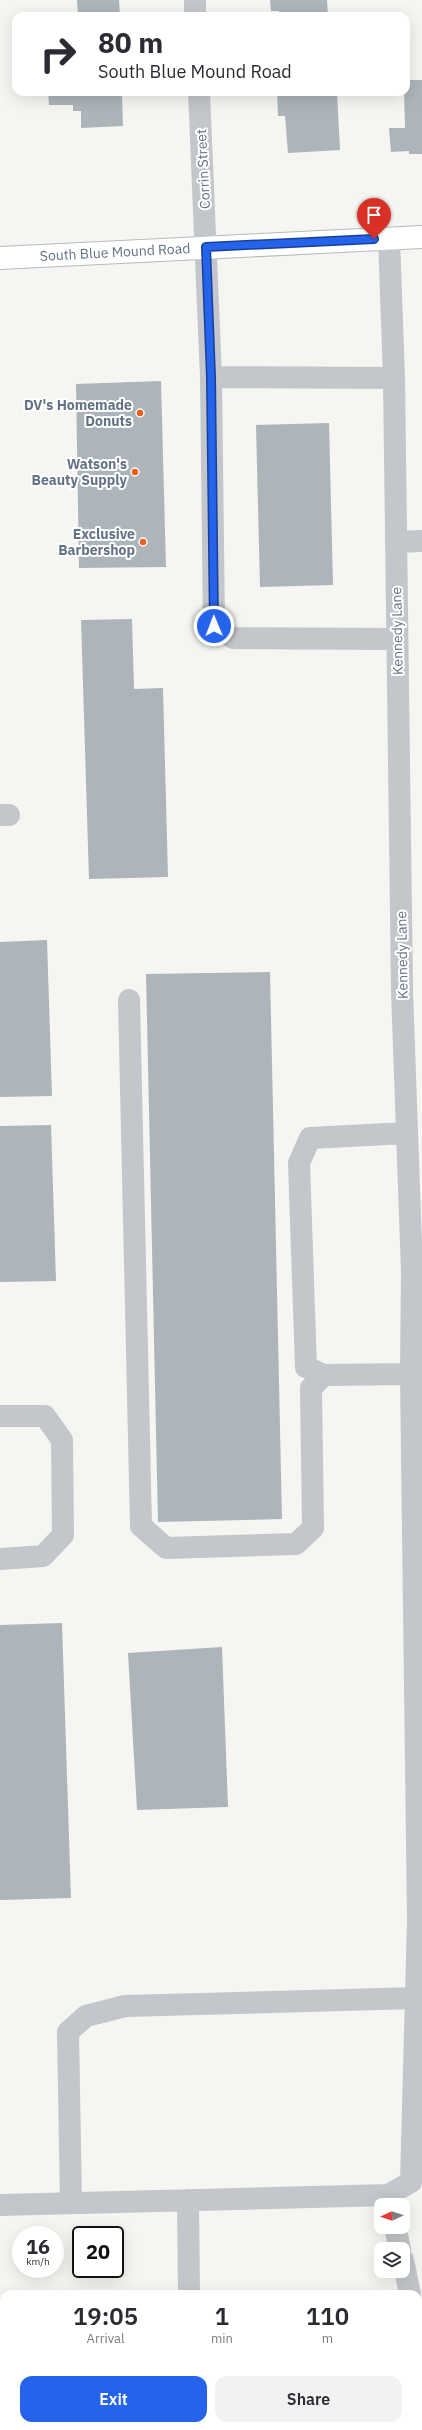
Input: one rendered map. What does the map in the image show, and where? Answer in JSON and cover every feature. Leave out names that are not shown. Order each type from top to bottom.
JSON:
[{"type":"main road","name":"South Blue Mound Road","points":[[0,258],[422,237]]},
{"type":"street","points":[[195,0],[195,12]]},
{"type":"street","name":"Corrin Street","points":[[199,96],[211,377],[214,626],[233,638],[397,638]]},
{"type":"street","name":"Kennedy Lane","points":[[389,238],[394,378],[402,983],[407,1133],[417,1271],[411,1374],[417,1457],[414,1672],[418,1920],[416,1998],[417,2182]]},
{"type":"street","points":[[211,377],[394,378]]},
{"type":"street","points":[[396,542],[422,541]]},
{"type":"street","points":[[129,1000],[141,1526],[166,1548],[296,1544],[313,1528],[311,1388],[324,1375]]},
{"type":"street","points":[[407,1133],[310,1138],[299,1163],[306,1368],[324,1375],[411,1374]]},
{"type":"street","points":[[0,1416],[45,1416],[62,1440],[63,1527],[63,1534],[43,1556],[0,1559]]},
{"type":"street","points":[[71,2203],[68,2032],[86,2016],[125,2006],[416,1998]]},
{"type":"street","points":[[392,2198],[417,2182]]},
{"type":"street","points":[[188,2200],[189,2290]]},
{"type":"street","points":[[0,2205],[188,2200],[374,2200]]},
{"type":"street","points":[[407,2278],[409,2290]]},
{"type":"building","points":[[77,0],[119,0],[120,12],[78,12]]},
{"type":"building","points":[[270,0],[327,0],[328,12],[271,11]]},
{"type":"building","points":[[410,80],[422,80],[422,154],[409,154],[409,151],[391,152],[389,128],[405,128],[404,96],[410,96]]},
{"type":"building","points":[[48,96],[122,96],[123,126],[81,128],[81,111],[73,111],[73,105],[49,105]]},
{"type":"building","points":[[277,96],[337,96],[340,150],[288,153],[285,116],[278,116]]},
{"type":"building","points":[[161,381],[166,567],[79,568],[76,384]]},
{"type":"building","points":[[329,423],[333,585],[260,587],[256,425]]},
{"type":"building","points":[[132,619],[134,689],[163,688],[168,877],[89,879],[81,620]]},
{"type":"building","points":[[47,940],[52,1096],[0,1097],[0,942]]},
{"type":"building","points":[[270,972],[282,1519],[158,1522],[146,974]]},
{"type":"building","points":[[51,1125],[56,1281],[0,1282],[0,1126]]},
{"type":"building","points":[[62,1623],[71,1898],[0,1900],[0,1625]]},
{"type":"building","points":[[222,1647],[228,1807],[137,1810],[128,1653]]},
{"type":"place","name":"DV's Homemade Donuts","points":[[140,413]]},
{"type":"place","name":"Watson's Beauty Supply","points":[[135,472]]},
{"type":"place","name":"Exclusive Barbershop","points":[[143,542]]},
{"type":"route","points":[[214,626],[211,377],[206,247],[374,239]]}]
